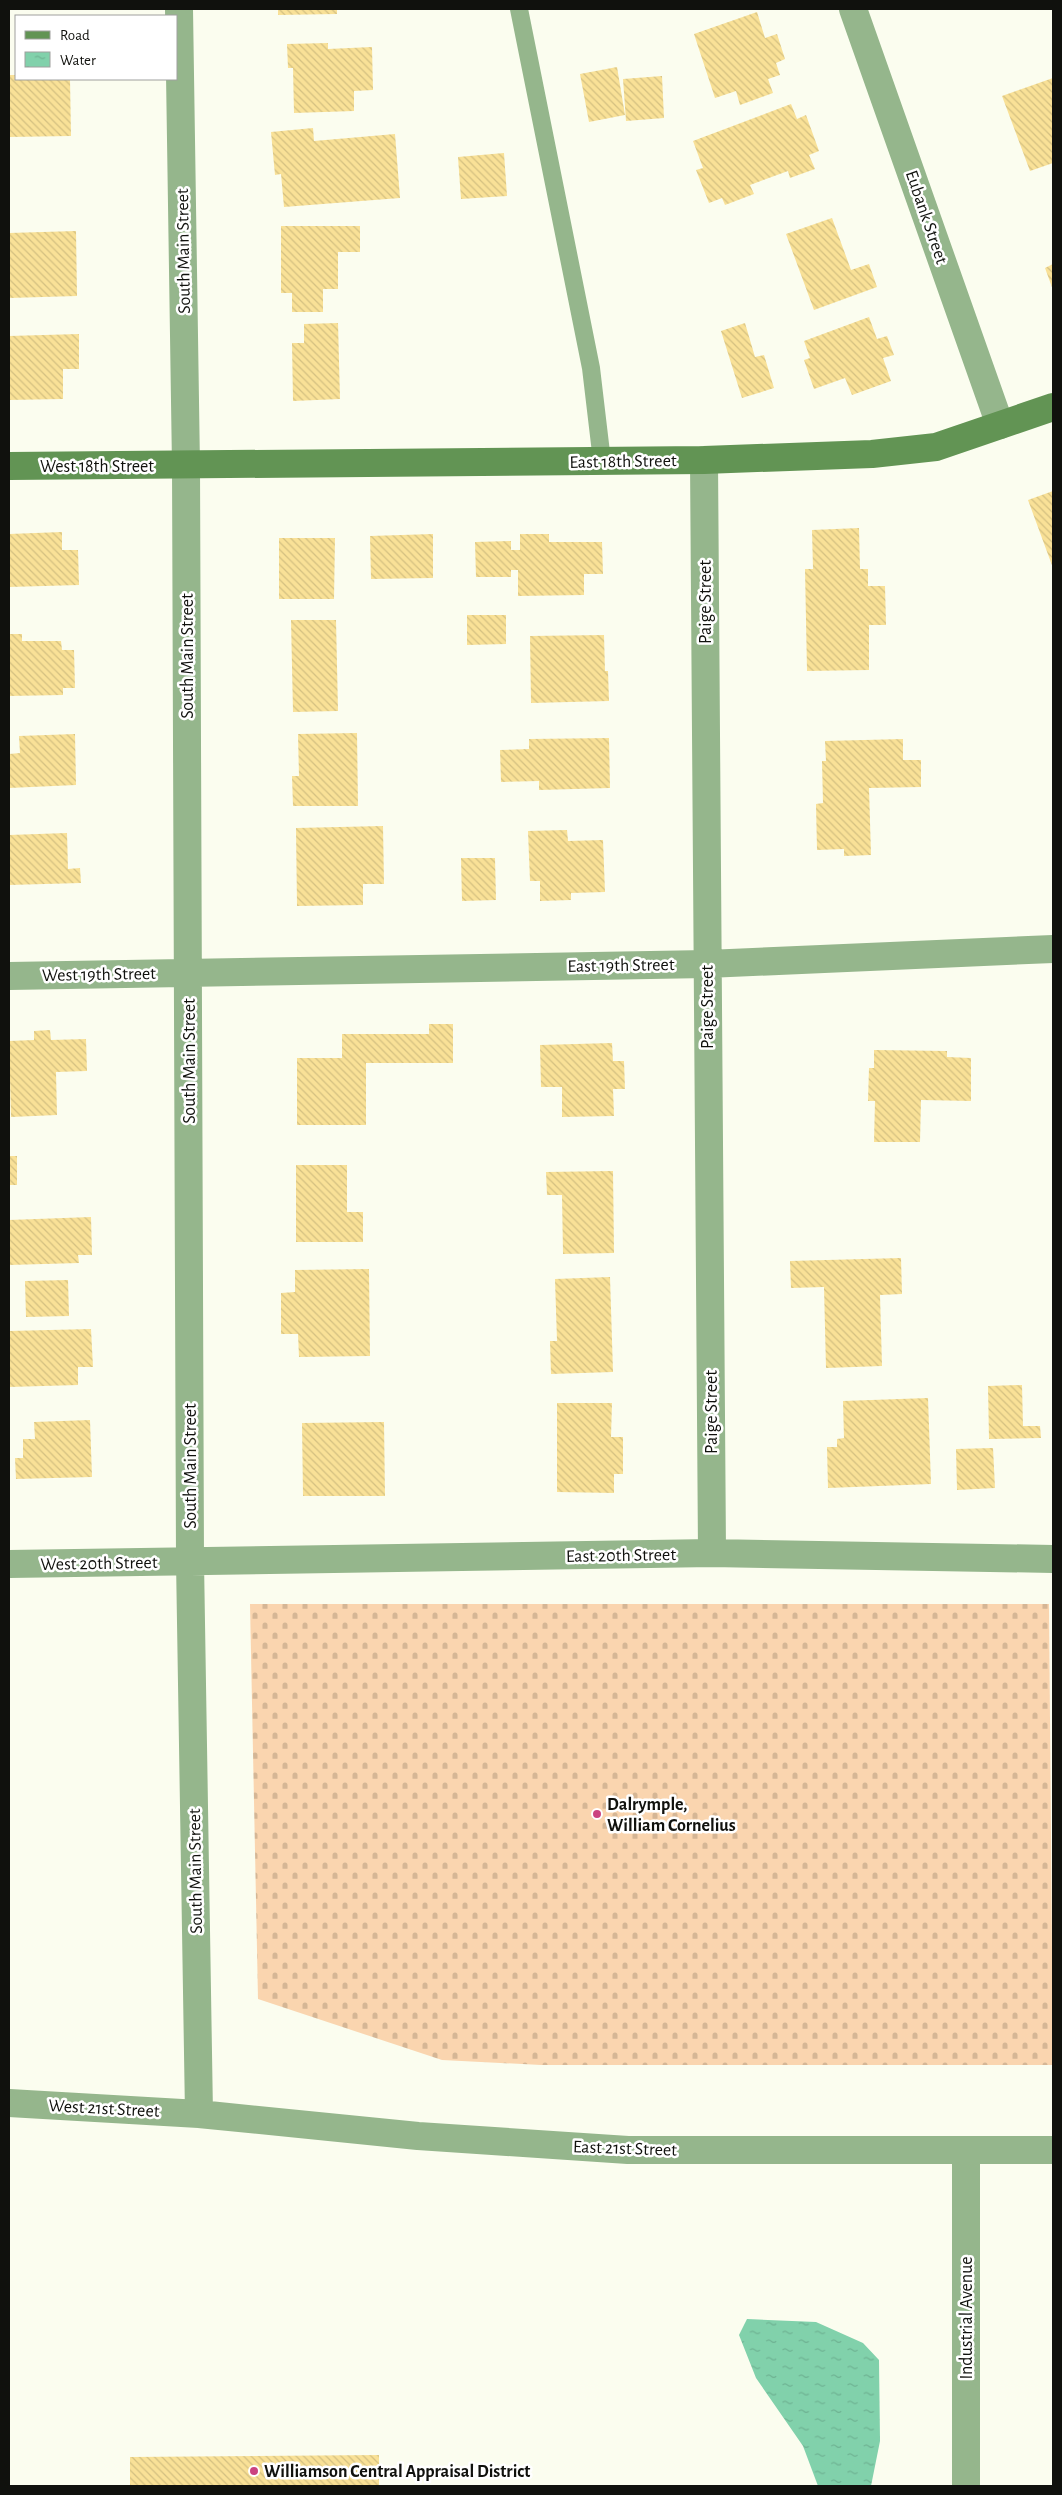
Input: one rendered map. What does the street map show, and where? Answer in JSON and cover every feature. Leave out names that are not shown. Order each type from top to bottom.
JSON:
[{"type":"street","name":"South Main Street","points":[[179,9],[186,466],[190,1562],[199,2114]]},
{"type":"street","name":"Eubank Street","points":[[853,9],[1000,425]]},
{"type":"street","name":"East 18th Street","points":[[186,466],[704,460],[872,454],[936,447],[1053,407]]},
{"type":"street","name":"Paige Street","points":[[704,460],[712,1554]]},
{"type":"street","name":"West 18th Street","points":[[9,466],[186,466]]},
{"type":"street","name":"East 19th Street","points":[[189,972],[707,964],[1053,949]]},
{"type":"street","name":"West 19th Street","points":[[9,976],[189,972]]},
{"type":"street","name":"East 20th Street","points":[[190,1562],[712,1554],[1053,1559]]},
{"type":"street","name":"West 20th Street","points":[[9,1564],[190,1562]]},
{"type":"street","name":"West 21st Street","points":[[9,2103],[199,2114]]},
{"type":"street","name":"East 21st Street","points":[[199,2114],[418,2136],[628,2150],[1053,2150]]},
{"type":"street","name":"Industrial Avenue","points":[[966,2150],[966,2486]]},
{"type":"lane","points":[[519,9],[591,368],[602,461]]},
{"type":"green space","points":[[250,1604],[1049,1604],[1053,2065],[541,2065],[442,2060],[258,1999]]},
{"type":"water","points":[[747,2319],[816,2322],[863,2343],[879,2360],[880,2441],[871,2486],[818,2486],[803,2446],[756,2378],[739,2335]]},
{"type":"building","points":[[278,9],[337,9],[337,14],[278,15]]},
{"type":"building","points":[[757,12],[765,38],[777,34],[785,59],[776,63],[780,75],[768,79],[773,93],[740,105],[736,91],[715,98],[694,34]]},
{"type":"building","points":[[328,43],[328,49],[372,47],[373,90],[354,91],[354,111],[294,113],[293,68],[288,68],[287,44]]},
{"type":"building","points":[[617,67],[625,115],[589,122],[580,74]]},
{"type":"building","points":[[9,75],[15,75],[15,80],[70,80],[71,136],[9,137]]},
{"type":"building","points":[[662,76],[664,118],[626,121],[623,79]]},
{"type":"building","points":[[1053,78],[1053,163],[1030,171],[1002,96]]},
{"type":"building","points":[[791,104],[797,119],[806,115],[819,151],[809,155],[815,169],[790,178],[788,171],[750,185],[754,194],[725,205],[722,198],[709,203],[696,170],[703,168],[693,141]]},
{"type":"building","points":[[313,128],[314,141],[395,134],[400,198],[284,207],[281,174],[275,175],[271,132]]},
{"type":"building","points":[[504,153],[507,196],[461,199],[458,157]]},
{"type":"building","points":[[832,218],[851,270],[869,264],[877,287],[814,310],[786,234]]},
{"type":"building","points":[[281,226],[360,226],[360,252],[338,252],[338,289],[323,289],[323,312],[292,312],[292,293],[281,293]]},
{"type":"building","points":[[76,231],[77,296],[9,298],[9,233]]},
{"type":"building","points":[[1053,264],[1053,290],[1045,268]]},
{"type":"building","points":[[869,317],[877,339],[887,336],[894,355],[883,358],[891,381],[852,395],[845,378],[814,389],[804,360],[810,358],[804,341]]},
{"type":"building","points":[[338,323],[340,399],[293,401],[292,343],[304,343],[304,324]]},
{"type":"building","points":[[745,323],[755,357],[764,355],[774,388],[742,398],[721,331]]},
{"type":"building","points":[[79,334],[79,369],[63,369],[63,399],[9,400],[9,336]]},
{"type":"building","points":[[1053,491],[1053,568],[1028,500]]},
{"type":"building","points":[[859,528],[860,569],[868,569],[868,586],[885,586],[886,625],[869,625],[869,670],[807,671],[805,569],[813,569],[812,530]]},
{"type":"building","points":[[62,532],[62,550],[78,550],[79,585],[9,587],[9,534]]},
{"type":"building","points":[[433,534],[433,578],[371,579],[370,536]]},
{"type":"building","points":[[520,534],[549,534],[549,542],[602,542],[603,574],[584,574],[584,595],[518,596],[518,570],[511,570],[511,577],[476,577],[475,542],[511,541],[511,550],[520,550]]},
{"type":"building","points":[[279,538],[335,538],[334,599],[279,599]]},
{"type":"building","points":[[467,615],[506,615],[506,644],[467,645]]},
{"type":"building","points":[[291,620],[336,620],[338,711],[293,712]]},
{"type":"building","points":[[9,634],[22,634],[22,641],[61,641],[62,650],[74,650],[75,688],[63,688],[63,695],[9,696]]},
{"type":"building","points":[[604,635],[605,671],[608,671],[609,701],[531,703],[530,636]]},
{"type":"building","points":[[357,733],[358,806],[293,806],[292,776],[299,776],[298,734]]},
{"type":"building","points":[[75,734],[76,785],[9,788],[9,754],[20,753],[19,736]]},
{"type":"building","points":[[609,738],[610,788],[539,790],[539,781],[501,782],[500,750],[529,749],[529,739]]},
{"type":"building","points":[[903,739],[903,760],[921,760],[921,787],[869,788],[871,855],[844,856],[844,849],[817,850],[816,804],[823,803],[822,761],[826,761],[825,741]]},
{"type":"building","points":[[383,826],[384,884],[363,884],[363,905],[297,906],[296,828]]},
{"type":"building","points":[[567,830],[568,841],[603,840],[605,892],[571,893],[571,900],[540,901],[540,881],[530,881],[528,831]]},
{"type":"building","points":[[67,833],[68,869],[80,868],[81,883],[9,885],[9,835]]},
{"type":"building","points":[[461,858],[495,858],[496,900],[462,901]]},
{"type":"building","points":[[429,1024],[453,1024],[453,1063],[366,1063],[366,1125],[297,1125],[297,1058],[342,1058],[342,1034],[429,1034]]},
{"type":"building","points":[[50,1030],[51,1040],[86,1039],[87,1071],[56,1072],[57,1115],[11,1117],[9,1041],[34,1040],[34,1031]]},
{"type":"building","points":[[612,1043],[613,1061],[624,1061],[625,1089],[613,1089],[614,1116],[562,1117],[562,1087],[541,1087],[540,1045]]},
{"type":"building","points":[[874,1050],[947,1051],[947,1057],[971,1058],[971,1101],[921,1100],[920,1142],[874,1142],[875,1101],[868,1101],[869,1068],[874,1068]]},
{"type":"building","points":[[9,1156],[17,1156],[17,1185],[9,1185]]},
{"type":"building","points":[[296,1165],[347,1165],[347,1212],[363,1212],[363,1242],[296,1242]]},
{"type":"building","points":[[613,1171],[614,1253],[563,1254],[562,1195],[547,1195],[546,1172]]},
{"type":"building","points":[[91,1217],[92,1255],[78,1255],[79,1263],[9,1265],[9,1220]]},
{"type":"building","points":[[901,1258],[902,1294],[880,1295],[882,1366],[826,1368],[824,1287],[791,1288],[790,1261]]},
{"type":"building","points":[[369,1269],[370,1356],[299,1357],[298,1334],[281,1334],[281,1293],[295,1292],[295,1270]]},
{"type":"building","points":[[610,1277],[613,1372],[551,1374],[550,1341],[557,1341],[555,1279]]},
{"type":"building","points":[[68,1280],[69,1316],[26,1317],[25,1281]]},
{"type":"building","points":[[91,1329],[93,1367],[78,1367],[78,1385],[9,1387],[9,1331]]},
{"type":"building","points":[[1022,1385],[1023,1426],[1040,1426],[1041,1438],[989,1439],[988,1386]]},
{"type":"building","points":[[928,1398],[931,1484],[828,1488],[827,1447],[837,1447],[837,1439],[844,1438],[843,1401]]},
{"type":"building","points":[[557,1403],[612,1403],[611,1437],[623,1437],[623,1474],[614,1474],[614,1493],[557,1492]]},
{"type":"building","points":[[90,1420],[92,1477],[16,1479],[15,1458],[23,1458],[23,1439],[35,1439],[34,1422]]},
{"type":"building","points":[[384,1422],[385,1496],[303,1496],[302,1423]]},
{"type":"building","points":[[993,1448],[995,1488],[957,1490],[956,1449]]},
{"type":"building","name":"Williamson Central Appraisal District","points":[[379,2455],[379,2486],[130,2486],[130,2457]]},
{"type":"place","name":"Dalrymple, William Cornelius","points":[[597,1814]]},
{"type":"place","name":"Williamson Central Appraisal District","points":[[254,2471]]}]
